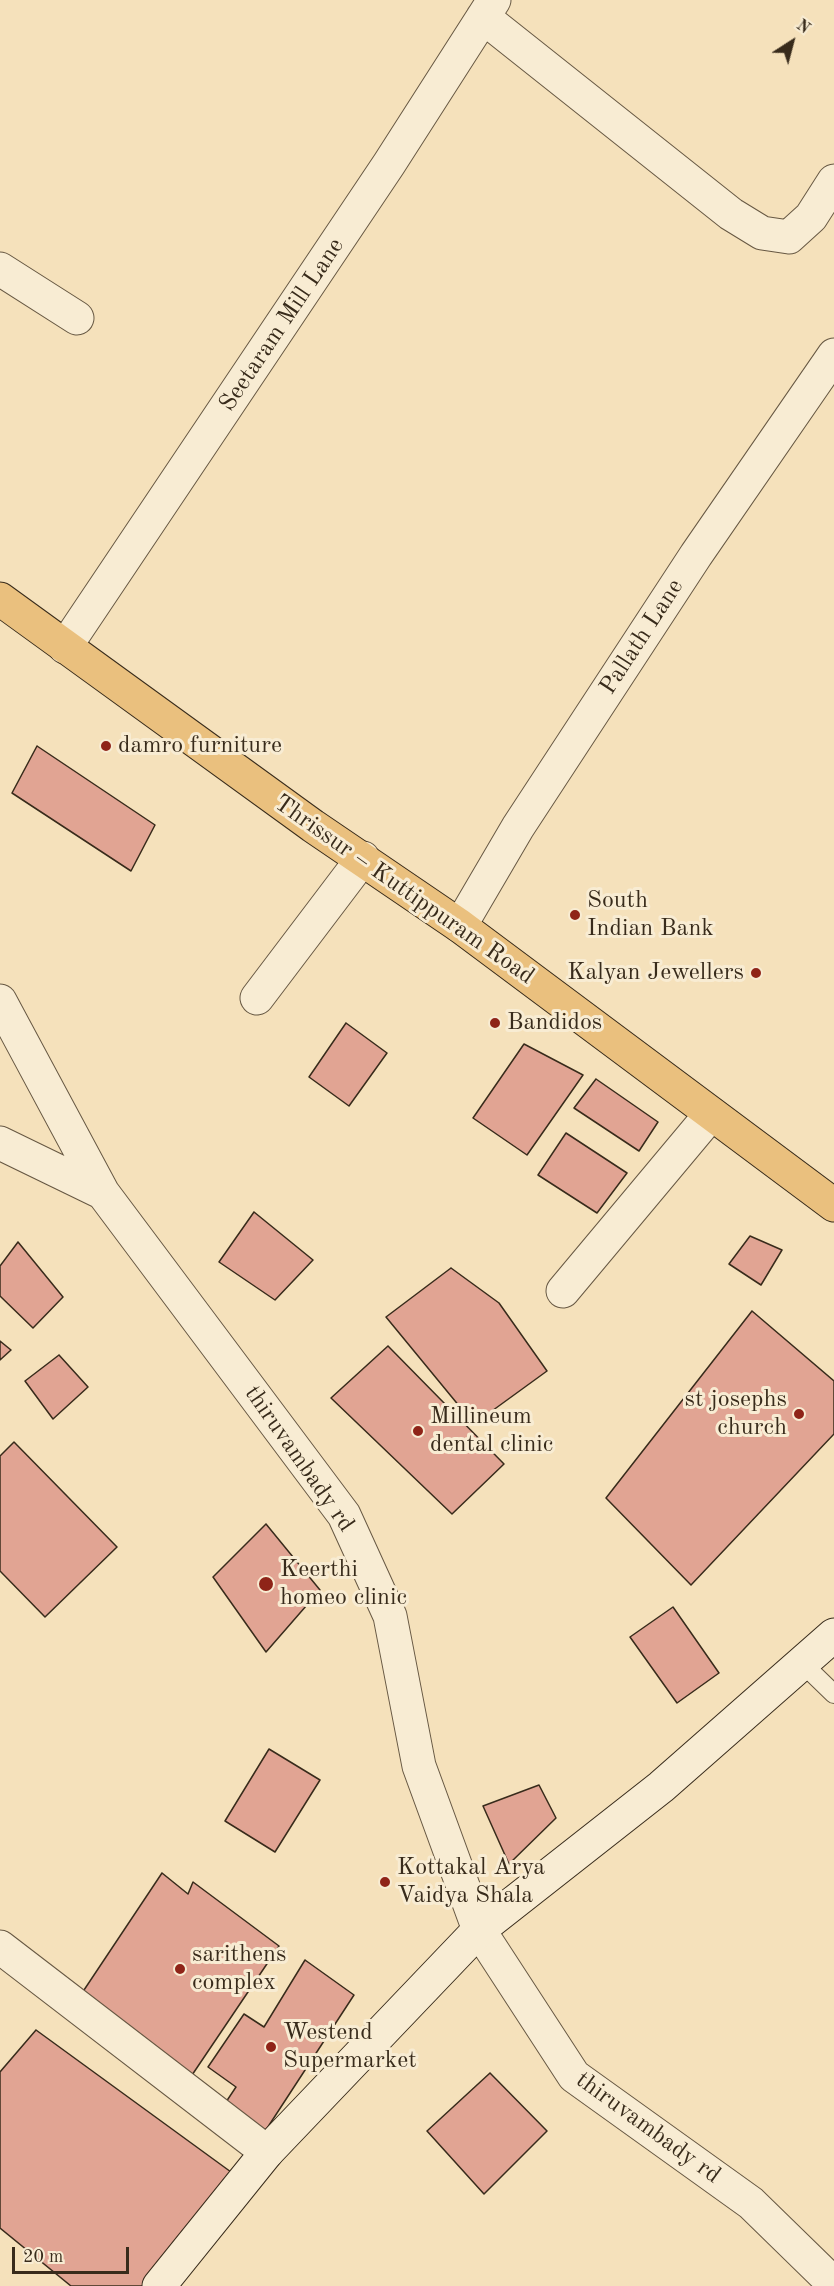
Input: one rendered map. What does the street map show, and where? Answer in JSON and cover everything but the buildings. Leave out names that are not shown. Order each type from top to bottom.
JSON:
[{"type":"main road","name":"Thrissur – Kuttippuram Road","points":[[0,599],[313,826],[460,926],[834,1205]]},
{"type":"street","points":[[489,8],[731,214],[762,233],[789,237],[811,217],[834,181]]},
{"type":"street","name":"Seetaram Mill Lane","points":[[65,647],[389,164],[489,8]]},
{"type":"street","points":[[0,269],[76,318]]},
{"type":"street","name":"Pallath Lane","points":[[460,926],[518,827],[696,555],[834,355]]},
{"type":"street","points":[[257,998],[363,858]]},
{"type":"street","name":"thiruvambady rd","points":[[0,1001],[103,1193],[344,1515],[390,1616],[419,1766],[479,1930],[574,2076],[751,2203],[834,2284]]},
{"type":"street","points":[[563,1291],[711,1114]]},
{"type":"street","points":[[0,1143],[103,1193]]},
{"type":"street","points":[[159,2286],[267,2152],[479,1930],[661,1787],[834,1635]]},
{"type":"street","points":[[0,1947],[267,2152]]},
{"type":"lane","points":[[802,1663],[834,1694]]},
{"type":"place","name":"damro furniture","points":[[106,746]]},
{"type":"place","name":"South Indian Bank","points":[[575,915]]},
{"type":"place","name":"Kalyan Jewellers","points":[[756,973]]},
{"type":"place","name":"Bandidos","points":[[495,1023]]},
{"type":"place","name":"st josephs church","points":[[799,1414]]},
{"type":"place","name":"Millineum dental clinic","points":[[418,1431]]},
{"type":"place","name":"Keerthi homeo clinic","points":[[266,1584]]},
{"type":"place","name":"Kottakal Arya Vaidya Shala","points":[[385,1882]]},
{"type":"place","name":"sarithens complex","points":[[180,1969]]},
{"type":"place","name":"Westend Supermarket","points":[[271,2047]]}]
